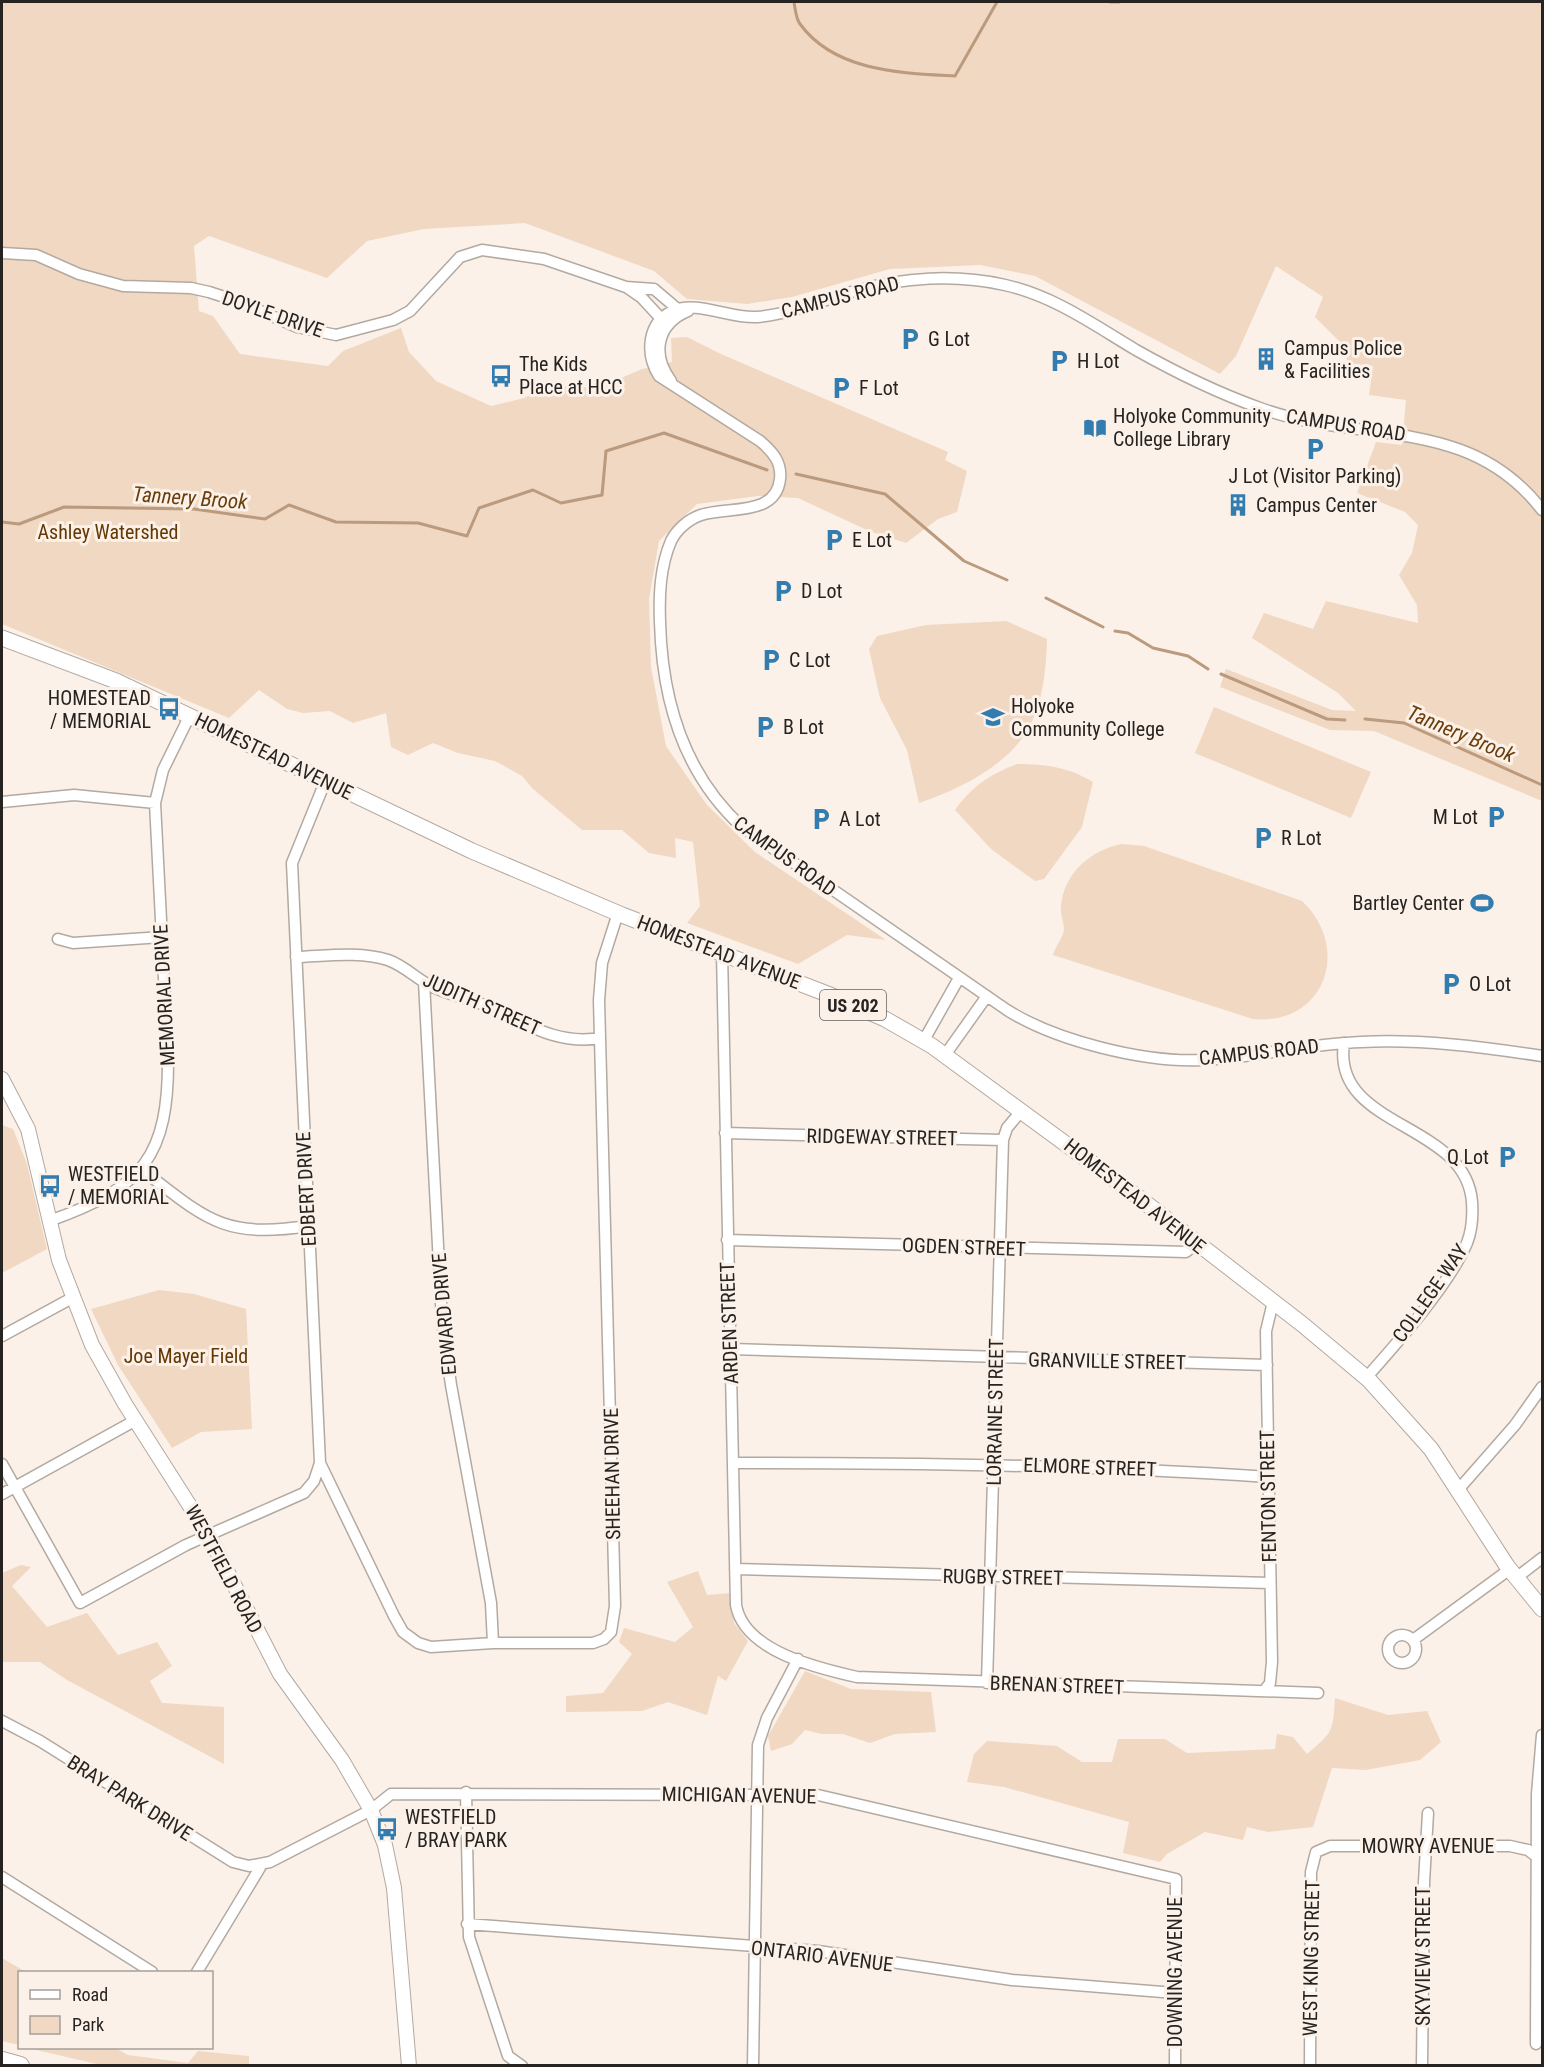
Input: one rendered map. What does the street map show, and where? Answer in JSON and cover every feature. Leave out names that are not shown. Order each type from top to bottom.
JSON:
[{"type":"highway","points":[[2,2061],[20,2066]]},
{"type":"main road","name":"HOMESTEAD AVENUE","points":[[2,638],[116,681],[472,851],[618,913],[860,1008],[924,1040],[1022,1110],[1197,1243],[1366,1378],[1417,1432],[1513,1574],[1542,1609]]},
{"type":"main road","name":"WESTFIELD ROAD","points":[[2,1079],[33,1144],[49,1221],[72,1298],[103,1365],[209,1536],[280,1674],[342,1760],[371,1810],[389,1860],[394,1888],[409,2066]]},
{"type":"street","name":"DOYLE DRIVE","points":[[2,253],[36,255],[79,274],[123,286],[191,288],[208,292],[240,302],[297,327],[336,335],[393,320],[410,311],[460,257],[482,250],[544,259],[626,287],[654,289],[681,311]]},
{"type":"street","name":"CAMPUS ROAD","points":[[1542,510],[1503,472],[1466,451],[1419,437],[1312,423],[1258,407],[1159,362],[1052,301],[1005,285],[963,279],[902,281],[759,317],[732,316],[694,307],[681,311],[664,322],[661,334],[658,350],[661,363],[675,386],[760,441],[778,460],[781,472],[777,492],[769,502],[752,508],[711,513],[694,518],[675,535],[666,558],[659,594],[663,670],[675,722],[692,764],[707,791],[742,827],[1020,1019],[1049,1031],[1157,1058],[1214,1059],[1344,1043],[1460,1045],[1542,1056]]},
{"type":"street","name":"DOYLE DRIVE","points":[[626,287],[642,298],[664,322]]},
{"type":"street","name":"MEMORIAL DRIVE","points":[[49,1221],[105,1198],[128,1184],[141,1169],[158,1140],[167,1103],[168,1056],[155,803],[163,770],[190,715]]},
{"type":"street","name":"EDBERT DRIVE","points":[[14,1487],[80,1603],[186,1545],[304,1493],[314,1481],[320,1463],[292,863],[325,782]]},
{"type":"street","points":[[2,802],[74,795],[155,803]]},
{"type":"street","name":"SHEEHAN DRIVE","points":[[320,1463],[387,1604],[409,1638],[431,1647],[493,1643],[584,1645],[604,1638],[614,1624],[600,1038],[601,971],[618,913]]},
{"type":"street","points":[[58,939],[73,943],[162,937]]},
{"type":"street","name":"ARDEN STREET","points":[[722,953],[736,1605],[744,1627],[760,1641],[798,1659]]},
{"type":"street","name":"JUDITH STREET","points":[[296,957],[346,955],[380,958],[404,967],[424,982],[446,993],[479,1003],[535,1030],[573,1039],[600,1038]]},
{"type":"street","points":[[924,1040],[959,978]]},
{"type":"street","name":"EDWARD DRIVE","points":[[424,982],[442,1321],[451,1385],[491,1603],[493,1643]]},
{"type":"street","points":[[945,1054],[987,996]]},
{"type":"street","name":"COLLEGE WAY","points":[[1344,1043],[1343,1067],[1354,1090],[1372,1105],[1432,1143],[1455,1161],[1468,1182],[1472,1207],[1469,1237],[1461,1255],[1413,1322],[1366,1378]]},
{"type":"street","points":[[1003,1140],[1007,1128],[1022,1110]]},
{"type":"street","name":"RIDGEWAY STREET","points":[[725,1133],[1003,1140]]},
{"type":"street","name":"LORRAINE STREET","points":[[987,1683],[998,1248],[1003,1140]]},
{"type":"street","points":[[141,1169],[190,1208],[217,1223],[255,1230],[308,1226]]},
{"type":"street","name":"OGDEN STREET","points":[[727,1240],[1186,1252],[1197,1243]]},
{"type":"street","points":[[2,1336],[72,1298]]},
{"type":"street","name":"FENTON STREET","points":[[1265,1690],[1272,1672],[1266,1331],[1273,1302]]},
{"type":"street","name":"GRANVILLE STREET","points":[[731,1349],[1267,1365]]},
{"type":"street","points":[[1458,1490],[1515,1425],[1542,1387]]},
{"type":"street","points":[[2,1494],[136,1420]]},
{"type":"street","name":"ELMORE STREET","points":[[732,1462],[994,1464],[1268,1477]]},
{"type":"street","points":[[2,1464],[14,1487]]},
{"type":"street","points":[[1413,1640],[1513,1574],[1542,1558]]},
{"type":"street","name":"RUGBY STREET","points":[[735,1569],[1270,1583]]},
{"type":"street","points":[[753,2066],[757,1752],[761,1733],[798,1659]]},
{"type":"street","name":"BRENAN STREET","points":[[798,1659],[856,1677],[1318,1693]]},
{"type":"street","name":"BRAY PARK DRIVE","points":[[2,1721],[40,1741],[232,1862],[243,1866],[261,1866]]},
{"type":"street","points":[[1536,2044],[1540,1949],[1538,1765],[1542,1735]]},
{"type":"street","points":[[466,1792],[469,1936],[508,2056],[519,2064]]},
{"type":"street","name":"MICHIGAN AVENUE","points":[[371,1810],[391,1794],[466,1792],[818,1795],[1176,1879]]},
{"type":"street","points":[[198,1971],[261,1866],[371,1810]]},
{"type":"street","name":"SKYVIEW STREET","points":[[1422,2066],[1425,1847],[1428,1813]]},
{"type":"street","name":"MOWRY AVENUE","points":[[1316,1852],[1330,1846],[1510,1846],[1528,1850],[1540,1859]]},
{"type":"street","name":"WEST KING STREET","points":[[1310,2066],[1311,1872],[1316,1852]]},
{"type":"street","points":[[2,1877],[150,1971]]},
{"type":"street","name":"DOWNING AVENUE","points":[[1175,2066],[1176,1879]]},
{"type":"street","name":"ONTARIO AVENUE","points":[[467,1924],[818,1952],[1012,1980],[1175,1993]]},
{"type":"green space","name":"Ashley Watershed","points":[[2,2],[1542,2],[1542,801],[1374,731],[1330,730],[1220,687],[1226,669],[1332,710],[1356,711],[1338,693],[1252,638],[1264,613],[1313,629],[1326,601],[1418,623],[1417,605],[1399,575],[1412,553],[1418,525],[1405,512],[1357,493],[1376,442],[1402,445],[1406,400],[1369,395],[1373,366],[1347,363],[1346,348],[1315,317],[1323,297],[1276,266],[1236,356],[1220,374],[1035,276],[980,265],[890,269],[792,297],[747,304],[687,299],[654,271],[525,223],[424,229],[367,241],[327,278],[209,236],[194,246],[199,311],[213,316],[240,354],[328,366],[343,351],[401,328],[409,352],[436,381],[491,406],[524,398],[551,385],[598,388],[642,369],[672,362],[671,338],[687,337],[721,354],[948,452],[945,460],[967,471],[957,512],[938,519],[906,543],[869,531],[798,498],[758,496],[697,504],[659,541],[649,599],[651,667],[666,746],[707,805],[755,852],[886,940],[847,935],[798,964],[687,923],[700,906],[693,842],[675,838],[676,858],[649,853],[622,830],[582,830],[533,789],[522,776],[495,761],[458,753],[433,743],[408,755],[391,747],[386,713],[353,723],[330,711],[303,713],[287,709],[259,690],[229,718],[2,624]]},
{"type":"green space","points":[[1006,621],[1047,639],[1042,690],[1030,726],[1014,749],[990,769],[962,785],[919,803],[907,750],[880,698],[869,649],[877,636],[926,625]]},
{"type":"green space","points":[[1214,707],[1371,772],[1351,818],[1195,753]]},
{"type":"green space","points":[[1017,764],[1056,767],[1093,782],[1082,827],[1044,879],[1035,881],[991,849],[955,810],[968,794],[983,782]]},
{"type":"green space","points":[[1121,844],[1144,846],[1302,901],[1317,920],[1326,940],[1327,961],[1323,980],[1313,997],[1298,1010],[1278,1018],[1253,1019],[1053,955],[1064,932],[1061,909],[1067,883],[1080,865],[1089,858]]},
{"type":"green space","points":[[2,1125],[13,1129],[27,1164],[47,1249],[2,1273]]},
{"type":"green space","name":"Joe Mayer Field","points":[[159,1290],[194,1294],[246,1309],[252,1429],[201,1432],[172,1448],[118,1365],[91,1309]]},
{"type":"green space","points":[[21,1565],[31,1567],[12,1586],[47,1627],[87,1613],[118,1655],[157,1642],[172,1666],[150,1681],[162,1703],[224,1707],[224,1764],[67,1680],[40,1662],[2,1662],[2,1573]]},
{"type":"green space","points":[[698,1571],[707,1595],[731,1593],[734,1623],[748,1641],[726,1681],[718,1676],[707,1715],[668,1702],[642,1711],[566,1712],[566,1696],[603,1693],[632,1654],[619,1642],[624,1628],[675,1642],[693,1627],[667,1582]]},
{"type":"green space","points":[[805,1671],[851,1689],[931,1692],[936,1732],[895,1734],[870,1743],[843,1734],[821,1734],[805,1730],[792,1744],[771,1751],[768,1736]]},
{"type":"green space","points":[[1335,1698],[1388,1715],[1427,1711],[1441,1742],[1420,1760],[1366,1770],[1332,1768],[1313,1827],[1268,1832],[1247,1827],[1243,1840],[1205,1832],[1167,1854],[1160,1862],[1123,1853],[1129,1822],[1004,1787],[967,1782],[974,1754],[987,1741],[1057,1746],[1082,1762],[1112,1762],[1118,1739],[1165,1739],[1187,1753],[1275,1749],[1277,1734],[1293,1737],[1307,1754],[1327,1736],[1330,1730]]},
{"type":"green space","points":[[2,1958],[24,1971],[18,1971],[18,2045],[2,2041]]},
{"type":"green space","points":[[32,2049],[117,2049],[128,2055],[188,2063],[198,2051],[249,2056],[249,2065],[101,2065]]},
{"type":"waterway","points":[[794,2],[799,22],[815,40],[850,61],[892,71],[955,76],[997,2]]},
{"type":"waterway","points":[[1110,2],[1119,2]]},
{"type":"waterway","name":"Tannery Brook","points":[[2,522],[19,524],[64,507],[194,509],[265,519],[289,505],[336,522],[418,523],[467,536],[479,508],[533,490],[561,503],[602,495],[606,451],[664,433],[767,470]]},
{"type":"waterway","name":"Tannery Brook","points":[[796,474],[885,494],[964,561],[1007,580]]},
{"type":"waterway","name":"Tannery Brook","points":[[1046,598],[1103,627]]},
{"type":"waterway","name":"Tannery Brook","points":[[1115,631],[1128,633],[1153,648],[1188,656],[1208,669]]},
{"type":"waterway","name":"Tannery Brook","points":[[1221,674],[1327,719],[1345,720]]},
{"type":"waterway","name":"Tannery Brook","points":[[1365,719],[1404,723],[1542,785]]},
{"type":"place","name":"G Lot","points":[[910,339]]},
{"type":"place","name":"Campus Police & Facilities","points":[[1266,359]]},
{"type":"place","name":"H Lot","points":[[1059,361]]},
{"type":"place","name":"The Kids Place at HCC","points":[[501,376]]},
{"type":"place","name":"F Lot","points":[[841,388]]},
{"type":"place","name":"Holyoke Community College Library","points":[[1095,428]]},
{"type":"place","name":"J Lot (Visitor Parking)","points":[[1315,449]]},
{"type":"place","name":"Campus Center","points":[[1238,505]]},
{"type":"place","name":"E Lot","points":[[834,540]]},
{"type":"place","name":"D Lot","points":[[783,591]]},
{"type":"place","name":"C Lot","points":[[771,660]]},
{"type":"place","name":"HOMESTEAD / MEMORIAL","points":[[169,709]]},
{"type":"place","name":"Holyoke Community College","points":[[993,717]]},
{"type":"place","name":"B Lot","points":[[765,727]]},
{"type":"place","name":"M Lot","points":[[1496,817]]},
{"type":"place","name":"A Lot","points":[[821,819]]},
{"type":"place","name":"R Lot","points":[[1263,838]]},
{"type":"place","name":"Bartley Center","points":[[1482,903]]},
{"type":"place","name":"O Lot","points":[[1451,984]]},
{"type":"place","name":"Q Lot","points":[[1507,1157]]},
{"type":"place","name":"WESTFIELD / MEMORIAL","points":[[50,1186]]},
{"type":"place","name":"WESTFIELD / BRAY PARK","points":[[387,1829]]}]
